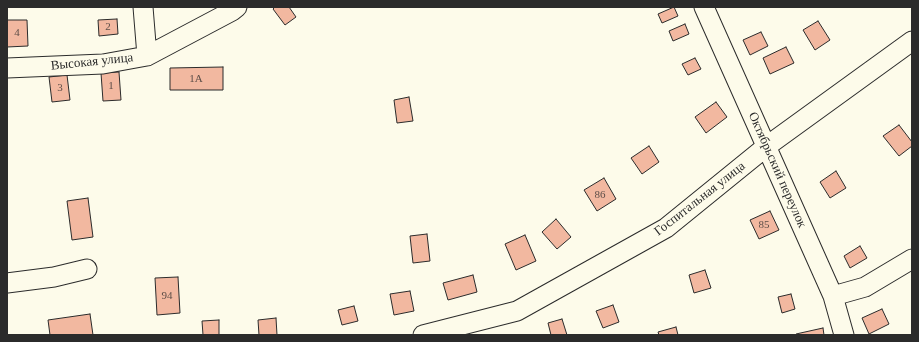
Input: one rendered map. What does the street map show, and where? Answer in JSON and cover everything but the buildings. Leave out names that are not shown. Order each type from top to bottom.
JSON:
[{"type":"street","points":[[143,7],[147,56]]},
{"type":"street","name":"Высокая улица","points":[[7,68],[103,64],[147,56],[237,7]]},
{"type":"street","name":"Октябрьский переулок","points":[[704,7],[833,296],[844,335]]},
{"type":"street","name":"Госпитальная улица","points":[[423,335],[517,311],[666,228],[767,146],[912,41]]},
{"type":"street","points":[[833,296],[865,287],[912,259]]},
{"type":"street","points":[[7,283],[54,277],[87,269]]}]
